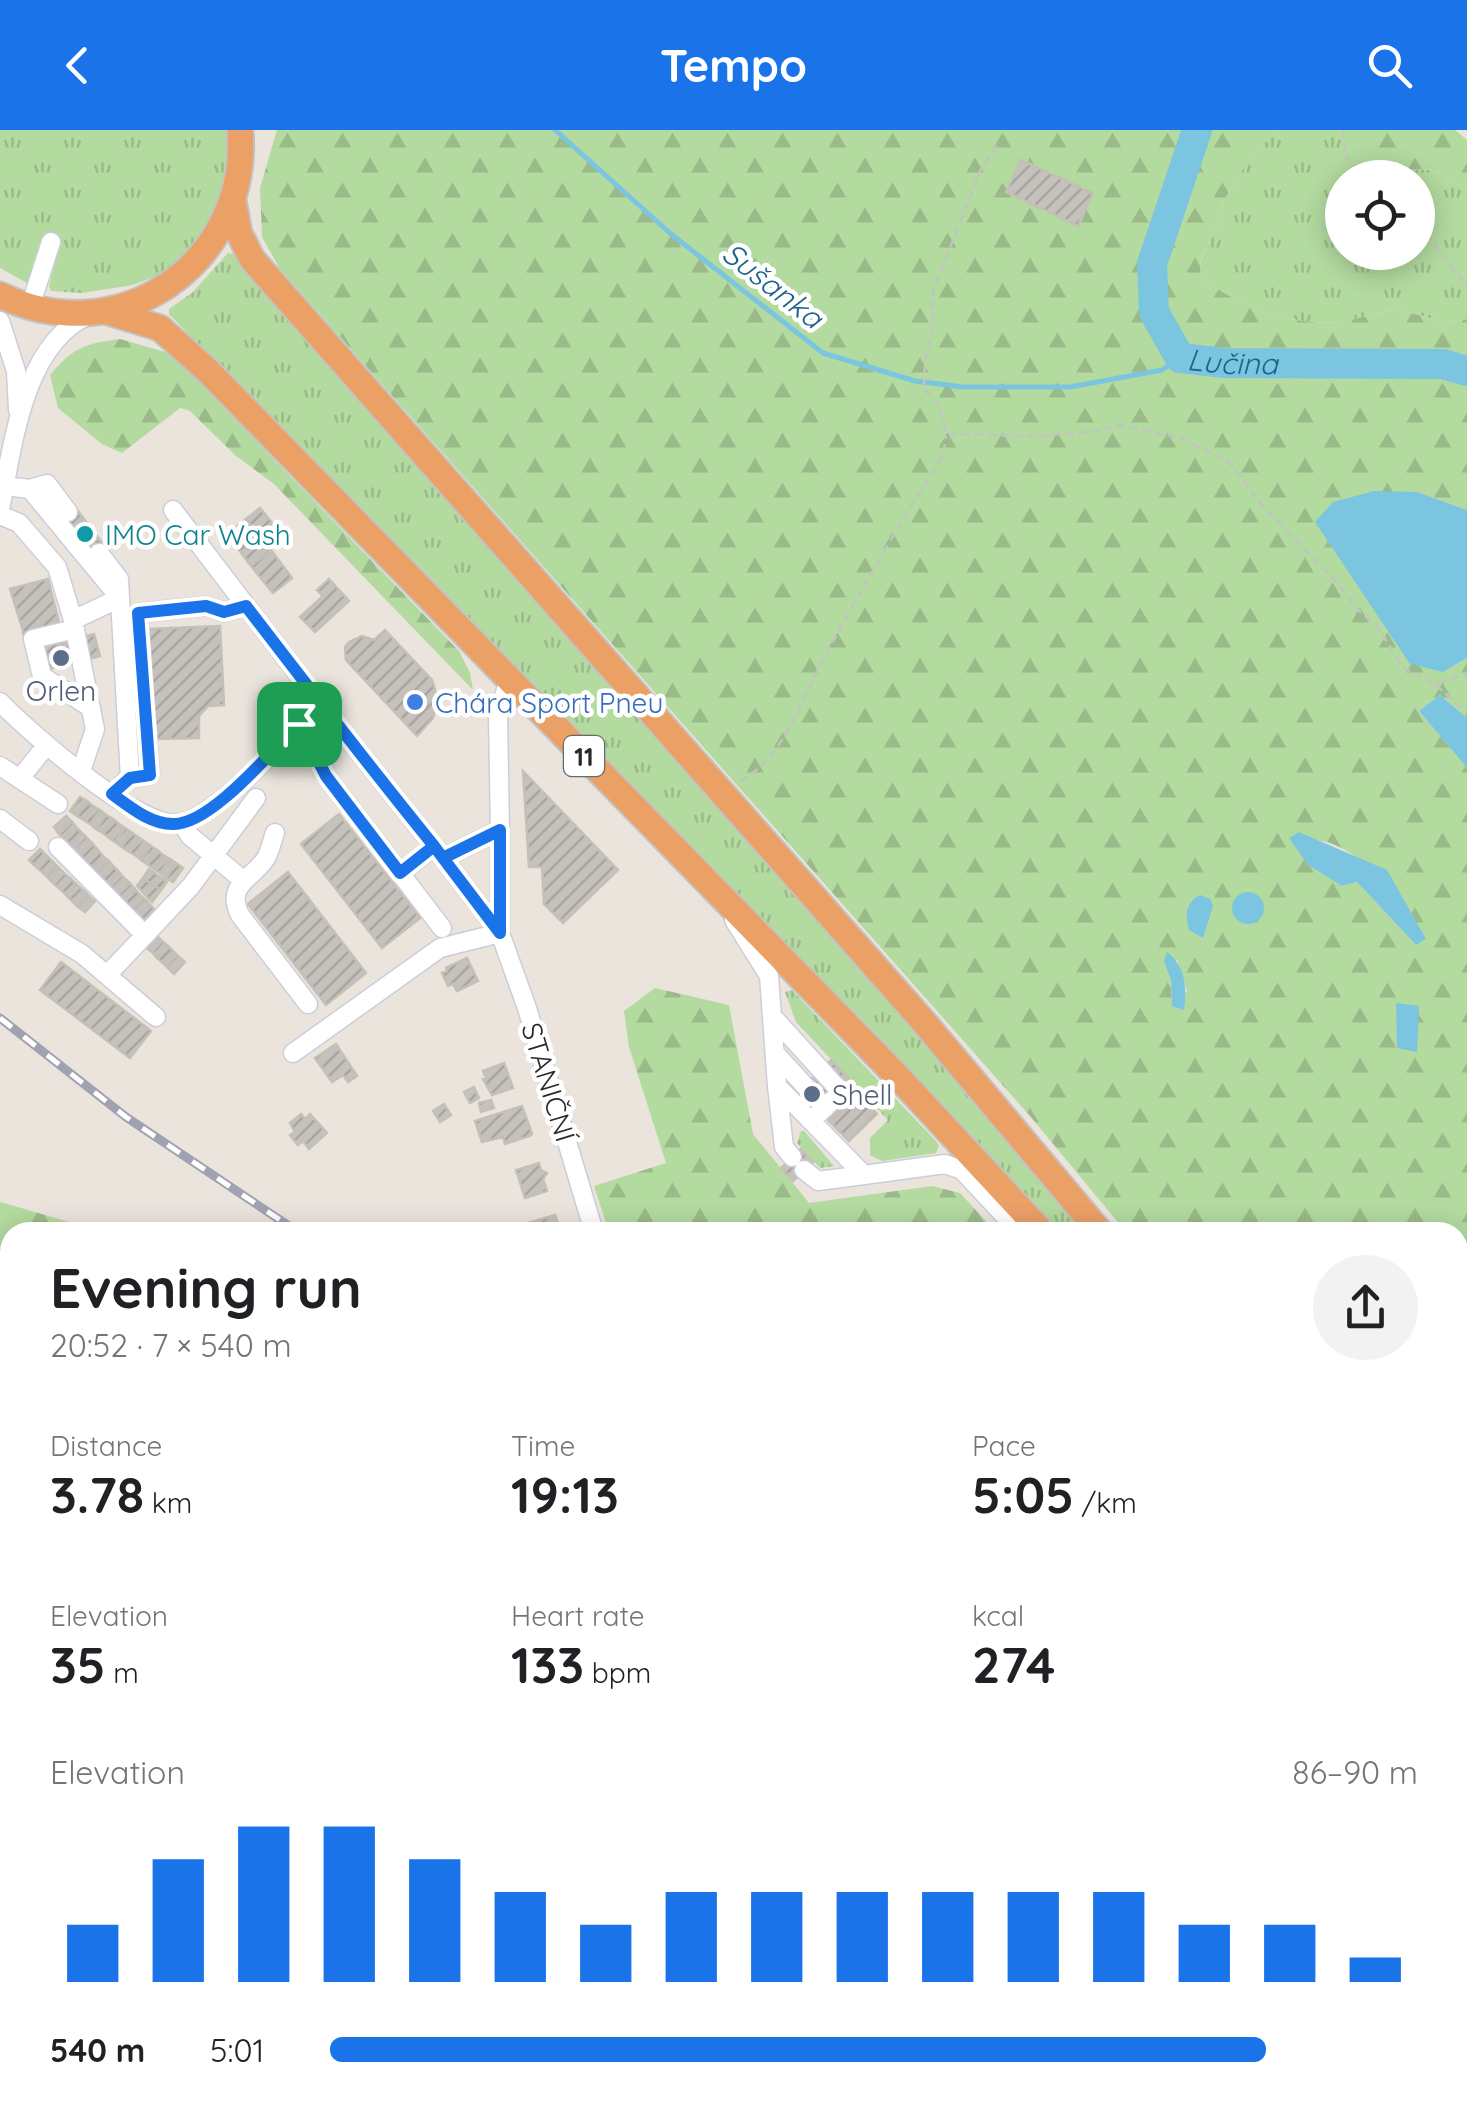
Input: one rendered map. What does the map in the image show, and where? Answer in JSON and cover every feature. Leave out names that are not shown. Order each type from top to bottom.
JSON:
[{"type":"highway","name":"11","points":[[240,130],[236,188],[240,233],[252,259],[924,1021],[1092,1222]]},
{"type":"highway","name":"11","points":[[0,295],[30,308],[60,313],[99,312],[147,298],[188,271],[217,235],[236,188]]},
{"type":"highway","name":"11","points":[[99,312],[160,328],[179,342],[920,1100],[1033,1222]]},
{"type":"street","points":[[236,188],[256,130]]},
{"type":"street","points":[[30,308],[51,242]]},
{"type":"street","points":[[80,771],[95,729],[74,624],[57,567],[18,522],[0,512],[18,420],[41,359],[71,323],[99,312]]},
{"type":"street","points":[[0,320],[16,370],[18,420]]},
{"type":"street","points":[[5,486],[30,489],[47,484],[68,512]]},
{"type":"street","points":[[30,489],[120,598]]},
{"type":"street","name":"STANIČNÍ","points":[[173,510],[500,933],[527,1008],[591,1222]]},
{"type":"street","points":[[99,553],[119,579],[130,778]]},
{"type":"street","points":[[91,708],[42,676],[34,640],[74,624],[120,598]]},
{"type":"street","points":[[112,794],[130,778],[150,775],[138,613],[206,606],[224,612],[246,606]]},
{"type":"street","name":"STANIČNÍ","points":[[500,933],[498,717],[509,679]]},
{"type":"street","points":[[0,702],[46,746],[112,794],[154,821],[182,824],[226,796],[320,703]]},
{"type":"street","points":[[299,724],[326,776],[442,928]]},
{"type":"street","points":[[21,777],[46,746]]},
{"type":"street","points":[[0,766],[58,804]]},
{"type":"street","points":[[108,974],[192,886],[256,798]]},
{"type":"street","points":[[0,819],[29,841]]},
{"type":"street","points":[[182,824],[190,836],[244,881]]},
{"type":"street","points":[[400,873],[438,852],[500,830]]},
{"type":"street","points":[[275,833],[266,857],[234,895],[236,906],[308,1004]]},
{"type":"street","points":[[58,847],[145,934]]},
{"type":"street","points":[[716,890],[769,976],[784,1148],[798,1164],[818,1181],[945,1164],[962,1170],[1011,1222]]},
{"type":"street","points":[[0,904],[82,954],[156,1017]]},
{"type":"street","points":[[293,1053],[440,948],[500,933]]},
{"type":"street","points":[[772,1016],[841,1092],[818,1114]]},
{"type":"street","points":[[775,1053],[864,1176]]},
{"type":"street","points":[[778,1086],[818,1114]]},
{"type":"path","points":[[1343,130],[1349,160]]},
{"type":"path","points":[[734,784],[756,772],[792,724],[825,657],[943,456],[946,434],[938,404],[924,390],[933,291],[981,168],[997,146]]},
{"type":"path","points":[[1435,244],[1467,286]]},
{"type":"path","points":[[946,434],[1040,436],[1121,425],[1182,439],[1228,462],[1263,506],[1378,628],[1402,668],[1435,684],[1467,713]]},
{"type":"path","points":[[1435,684],[1467,674]]},
{"type":"green space","points":[[0,130],[229,130],[228,184],[197,247],[168,272],[133,285],[82,293],[51,291],[59,244],[27,283],[0,268]]},
{"type":"green space","points":[[277,130],[1279,130],[1252,154],[1223,202],[1221,216],[1200,262],[1201,280],[1250,306],[1302,321],[1339,322],[1392,311],[1447,321],[1467,319],[1467,510],[1417,492],[1443,672],[1467,658],[1467,718],[1440,695],[1419,711],[1467,768],[1467,1222],[1118,1222],[1030,1116],[280,269],[262,237],[260,188]],"holes":[[[1290,837],[1345,850],[1373,871],[1397,897],[1425,940],[1415,944],[1357,882],[1342,886],[1308,865]],[[1177,959],[1187,991],[1172,1006],[1171,980]]]},
{"type":"green space","points":[[1279,130],[1371,130],[1367,160],[1325,160],[1325,270],[1435,270],[1435,172],[1467,191],[1467,319],[1447,321],[1392,311],[1339,322],[1302,321],[1250,306],[1201,280],[1200,263],[1221,216],[1223,202],[1252,154]]},
{"type":"green space","points":[[1371,130],[1455,130],[1467,140],[1467,191],[1435,172],[1435,160],[1363,160]]},
{"type":"green space","points":[[228,253],[233,254],[986,1110],[1080,1222],[1045,1222],[169,314],[169,309],[193,292]]},
{"type":"green space","points":[[120,339],[172,354],[459,651],[473,690],[274,484],[236,456],[190,411],[180,408],[122,453],[102,444],[58,408],[50,375],[58,366],[80,348]]},
{"type":"green space","points":[[655,988],[729,1005],[753,1134],[809,1203],[932,1186],[960,1193],[987,1222],[606,1222],[594,1186],[666,1163],[629,1047],[624,1011]]},
{"type":"green space","points":[[792,990],[936,1141],[936,1153],[882,1161],[870,1155],[870,1138],[888,1120],[796,1022],[785,992]]},
{"type":"green space","points":[[801,1131],[834,1166],[820,1168],[797,1143]]},
{"type":"green space","points":[[0,1202],[69,1222],[0,1222]]},
{"type":"water","points":[[1142,267],[1162,297],[1141,305]]},
{"type":"water","points":[[1374,491],[1417,492],[1467,510],[1467,658],[1443,672],[1410,664],[1315,522],[1333,502]]},
{"type":"water","points":[[1440,695],[1467,718],[1467,768],[1419,711]]},
{"type":"water","points":[[1299,832],[1387,870],[1426,939],[1416,945],[1357,882],[1342,886],[1308,865],[1289,838]]},
{"type":"water","points":[[1248,892],[1259,897],[1264,908],[1259,919],[1248,924],[1237,919],[1232,908],[1237,897]]},
{"type":"water","points":[[1200,895],[1210,899],[1213,906],[1203,938],[1189,930],[1187,919],[1189,906]]},
{"type":"water","points":[[1167,952],[1184,978],[1184,1010],[1172,1006],[1171,980],[1164,961]]},
{"type":"water","points":[[1396,1003],[1419,1006],[1417,1052],[1397,1048]]},
{"type":"building","points":[[1021,160],[1093,193],[1078,226],[1006,192]]},
{"type":"building","name":"IMO Car Wash","points":[[75,507],[106,548],[92,558],[60,519]]},
{"type":"building","points":[[260,508],[277,529],[262,539],[246,519]]},
{"type":"building","points":[[246,519],[271,550],[251,566],[227,534]]},
{"type":"building","points":[[271,550],[292,578],[273,593],[251,566]]},
{"type":"building","points":[[48,579],[59,623],[24,634],[10,589]]},
{"type":"building","points":[[329,579],[349,601],[315,632],[300,617],[323,596],[317,590]]},
{"type":"building","points":[[220,626],[224,705],[208,706],[199,716],[199,738],[154,739],[149,629]]},
{"type":"building","points":[[38,630],[43,647],[94,634],[100,656],[33,673],[23,633]]},
{"type":"building","points":[[385,630],[432,680],[437,696],[433,718],[417,736],[346,660],[345,647],[349,642],[362,636],[374,640]]},
{"type":"building","points":[[523,771],[618,870],[563,923],[544,904],[542,867],[529,867]]},
{"type":"building","points":[[80,797],[87,801],[77,816],[70,811]]},
{"type":"building","points":[[87,801],[93,806],[84,820],[77,816]]},
{"type":"building","points":[[93,806],[100,810],[90,824],[84,820]]},
{"type":"building","points":[[100,810],[106,815],[96,829],[90,824]]},
{"type":"building","points":[[339,814],[420,918],[382,948],[301,844]]},
{"type":"building","points":[[106,815],[113,819],[103,833],[96,829]]},
{"type":"building","points":[[66,816],[72,822],[59,834],[54,827]]},
{"type":"building","points":[[113,819],[119,824],[109,838],[103,833]]},
{"type":"building","points":[[72,822],[77,828],[65,839],[59,834]]},
{"type":"building","points":[[119,824],[125,828],[115,842],[109,838]]},
{"type":"building","points":[[77,828],[82,833],[70,845],[65,839]]},
{"type":"building","points":[[125,828],[131,832],[122,847],[115,842]]},
{"type":"building","points":[[131,832],[138,837],[128,851],[122,847]]},
{"type":"building","points":[[82,833],[88,839],[75,850],[70,845]]},
{"type":"building","points":[[138,837],[144,841],[135,855],[128,851]]},
{"type":"building","points":[[88,839],[93,844],[81,856],[75,850]]},
{"type":"building","points":[[144,841],[151,846],[141,860],[135,855]]},
{"type":"building","points":[[93,844],[98,850],[86,861],[81,856]]},
{"type":"building","points":[[151,846],[157,850],[147,864],[141,860]]},
{"type":"building","points":[[40,849],[46,855],[35,866],[29,860]]},
{"type":"building","points":[[98,850],[103,856],[91,867],[86,861]]},
{"type":"building","points":[[157,850],[163,855],[154,869],[147,864]]},
{"type":"building","points":[[46,855],[52,861],[42,872],[35,866]]},
{"type":"building","points":[[163,855],[170,859],[160,873],[154,869]]},
{"type":"building","points":[[103,856],[109,861],[97,873],[91,867]]},
{"type":"building","points":[[170,859],[176,863],[166,878],[160,873]]},
{"type":"building","points":[[52,861],[58,867],[48,878],[42,872]]},
{"type":"building","points":[[109,861],[114,867],[102,878],[97,873]]},
{"type":"building","points":[[176,863],[183,868],[173,882],[166,878]]},
{"type":"building","points":[[58,867],[64,873],[54,884],[48,878]]},
{"type":"building","points":[[114,867],[119,872],[107,884],[102,878]]},
{"type":"building","points":[[149,869],[167,882],[161,890],[143,878]]},
{"type":"building","points":[[119,872],[124,878],[112,889],[107,884]]},
{"type":"building","points":[[288,872],[366,973],[326,1005],[248,904]]},
{"type":"building","points":[[64,873],[70,878],[60,889],[54,884]]},
{"type":"building","points":[[70,878],[76,884],[66,895],[60,889]]},
{"type":"building","points":[[124,878],[130,883],[118,895],[112,889]]},
{"type":"building","points":[[143,878],[161,890],[152,902],[137,886]]},
{"type":"building","points":[[130,883],[135,889],[123,900],[118,895]]},
{"type":"building","points":[[76,884],[83,890],[72,901],[66,895]]},
{"type":"building","points":[[135,889],[140,895],[128,906],[123,900]]},
{"type":"building","points":[[83,890],[89,896],[78,907],[72,901]]},
{"type":"building","points":[[140,895],[146,900],[134,912],[128,906]]},
{"type":"building","points":[[89,896],[95,901],[85,912],[78,907]]},
{"type":"building","points":[[146,900],[151,906],[139,918],[134,912]]},
{"type":"building","points":[[151,906],[157,912],[145,924],[139,918]]},
{"type":"building","points":[[156,935],[162,941],[152,952],[145,947]]},
{"type":"building","points":[[162,941],[168,946],[157,958],[152,952]]},
{"type":"building","points":[[168,946],[174,952],[163,963],[157,958]]},
{"type":"building","points":[[174,952],[179,957],[168,968],[163,963]]},
{"type":"building","points":[[179,957],[185,962],[174,974],[168,968]]},
{"type":"building","points":[[467,958],[478,981],[457,991],[453,984],[448,986],[442,973]]},
{"type":"building","points":[[61,962],[151,1031],[130,1058],[40,990]]},
{"type":"building","points":[[336,1044],[357,1076],[348,1082],[343,1075],[332,1082],[315,1058]]},
{"type":"building","points":[[831,1060],[862,1092],[830,1122],[815,1106],[805,1116],[790,1100]]},
{"type":"building","points":[[504,1063],[513,1088],[492,1095],[483,1071]]},
{"type":"building","points":[[474,1087],[479,1098],[470,1103],[464,1092]]},
{"type":"building","points":[[859,1095],[877,1114],[849,1141],[830,1122]]},
{"type":"building","points":[[491,1100],[494,1108],[481,1112],[479,1103]]},
{"type":"building","points":[[444,1104],[451,1115],[440,1122],[433,1111]]},
{"type":"building","points":[[522,1106],[530,1136],[505,1144],[503,1137],[482,1142],[475,1121]]},
{"type":"building","points":[[301,1114],[305,1119],[310,1114],[327,1133],[309,1149],[303,1141],[298,1145],[290,1135],[295,1132],[290,1123]]},
{"type":"building","points":[[801,1149],[813,1162],[793,1181],[781,1168]]},
{"type":"building","points":[[539,1163],[547,1173],[543,1179],[547,1191],[525,1198],[516,1170]]},
{"type":"building","points":[[555,1215],[557,1222],[531,1222]]},
{"type":"waterway","name":"Sušanka","points":[[555,130],[671,234],[823,353],[915,381],[963,387],[1070,387],[1162,370],[1180,358]]},
{"type":"waterway","name":"Lučina","points":[[1197,130],[1152,264],[1154,312],[1180,358],[1225,363],[1443,364],[1467,371]]},
{"type":"railway","points":[[0,1018],[126,1117],[283,1222]]},
{"type":"place","name":"IMO Car Wash","points":[[85,534]]},
{"type":"place","name":"Orlen","points":[[61,658]]},
{"type":"place","name":"Chára Sport Pneu","points":[[415,702]]},
{"type":"place","name":"Shell","points":[[812,1094]]},
{"type":"route","points":[[299,724],[226,796],[182,824],[154,821],[112,794],[130,778],[150,775],[138,613],[206,606],[236,612],[246,606],[434,846],[443,858],[500,933],[500,830],[443,858],[434,846],[400,873],[326,776],[299,724]]}]
